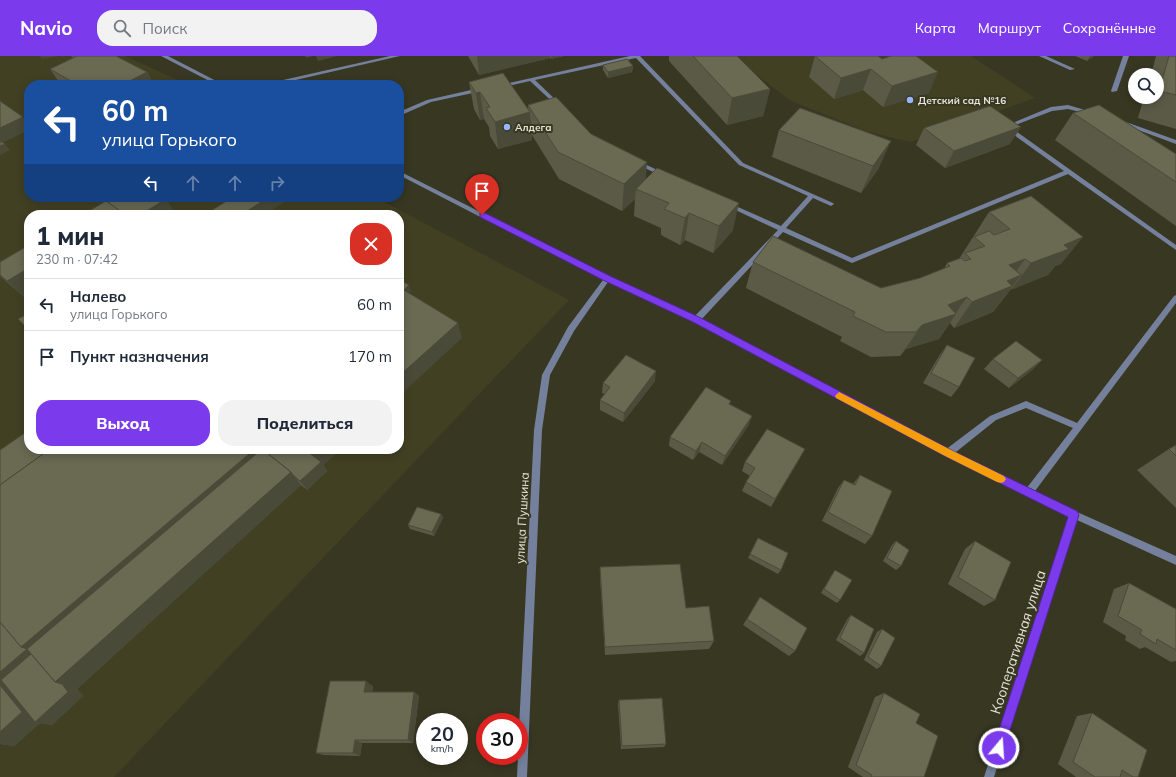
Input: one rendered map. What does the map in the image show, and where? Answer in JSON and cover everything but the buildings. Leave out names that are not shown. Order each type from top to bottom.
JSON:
[{"type":"street","points":[[164,56],[211,80]]},
{"type":"street","points":[[289,80],[397,56]]},
{"type":"street","points":[[494,87],[636,56],[741,164],[831,204]]},
{"type":"street","points":[[1042,56],[1072,69]]},
{"type":"street","points":[[1114,91],[1126,56]]},
{"type":"street","points":[[531,79],[564,111]]},
{"type":"street","points":[[404,112],[428,101],[487,89]]},
{"type":"street","points":[[1095,114],[1068,107],[1050,109],[1006,127],[1176,248]]},
{"type":"street","points":[[1117,121],[1176,142]]},
{"type":"street","points":[[633,161],[668,177]]},
{"type":"street","points":[[725,203],[852,261],[1068,172]]},
{"type":"street","points":[[404,176],[607,278],[696,320],[948,453],[1074,515],[1176,561]]},
{"type":"street","points":[[696,320],[812,195]]},
{"type":"street","name":"улица Пушкина","points":[[522,777],[538,430],[546,375],[571,328],[607,278]]},
{"type":"street","points":[[1029,492],[1176,298]]},
{"type":"street","points":[[948,453],[993,418],[1026,404],[1078,427]]},
{"type":"street","name":"Кооперативная улица","points":[[990,777],[1074,515]]},
{"type":"shaded area","points":[[0,56],[70,56],[85,70],[120,56],[125,56],[178,80],[24,80],[24,202],[384,202],[399,210],[24,210],[24,454],[404,454],[404,212],[569,300],[114,777],[0,777]]},
{"type":"shaded area","name":"Детский сад №16","points":[[732,56],[971,56],[1035,98],[910,142],[866,131],[791,101]]},
{"type":"slow traffic","points":[[839,396],[1001,479]]},
{"type":"place","name":"Детский сад №16","points":[[910,100]]},
{"type":"place","name":"Алдега","points":[[507,127]]},
{"type":"route","points":[[482,215],[607,278],[696,320],[948,453],[1074,515],[999,748]]}]
